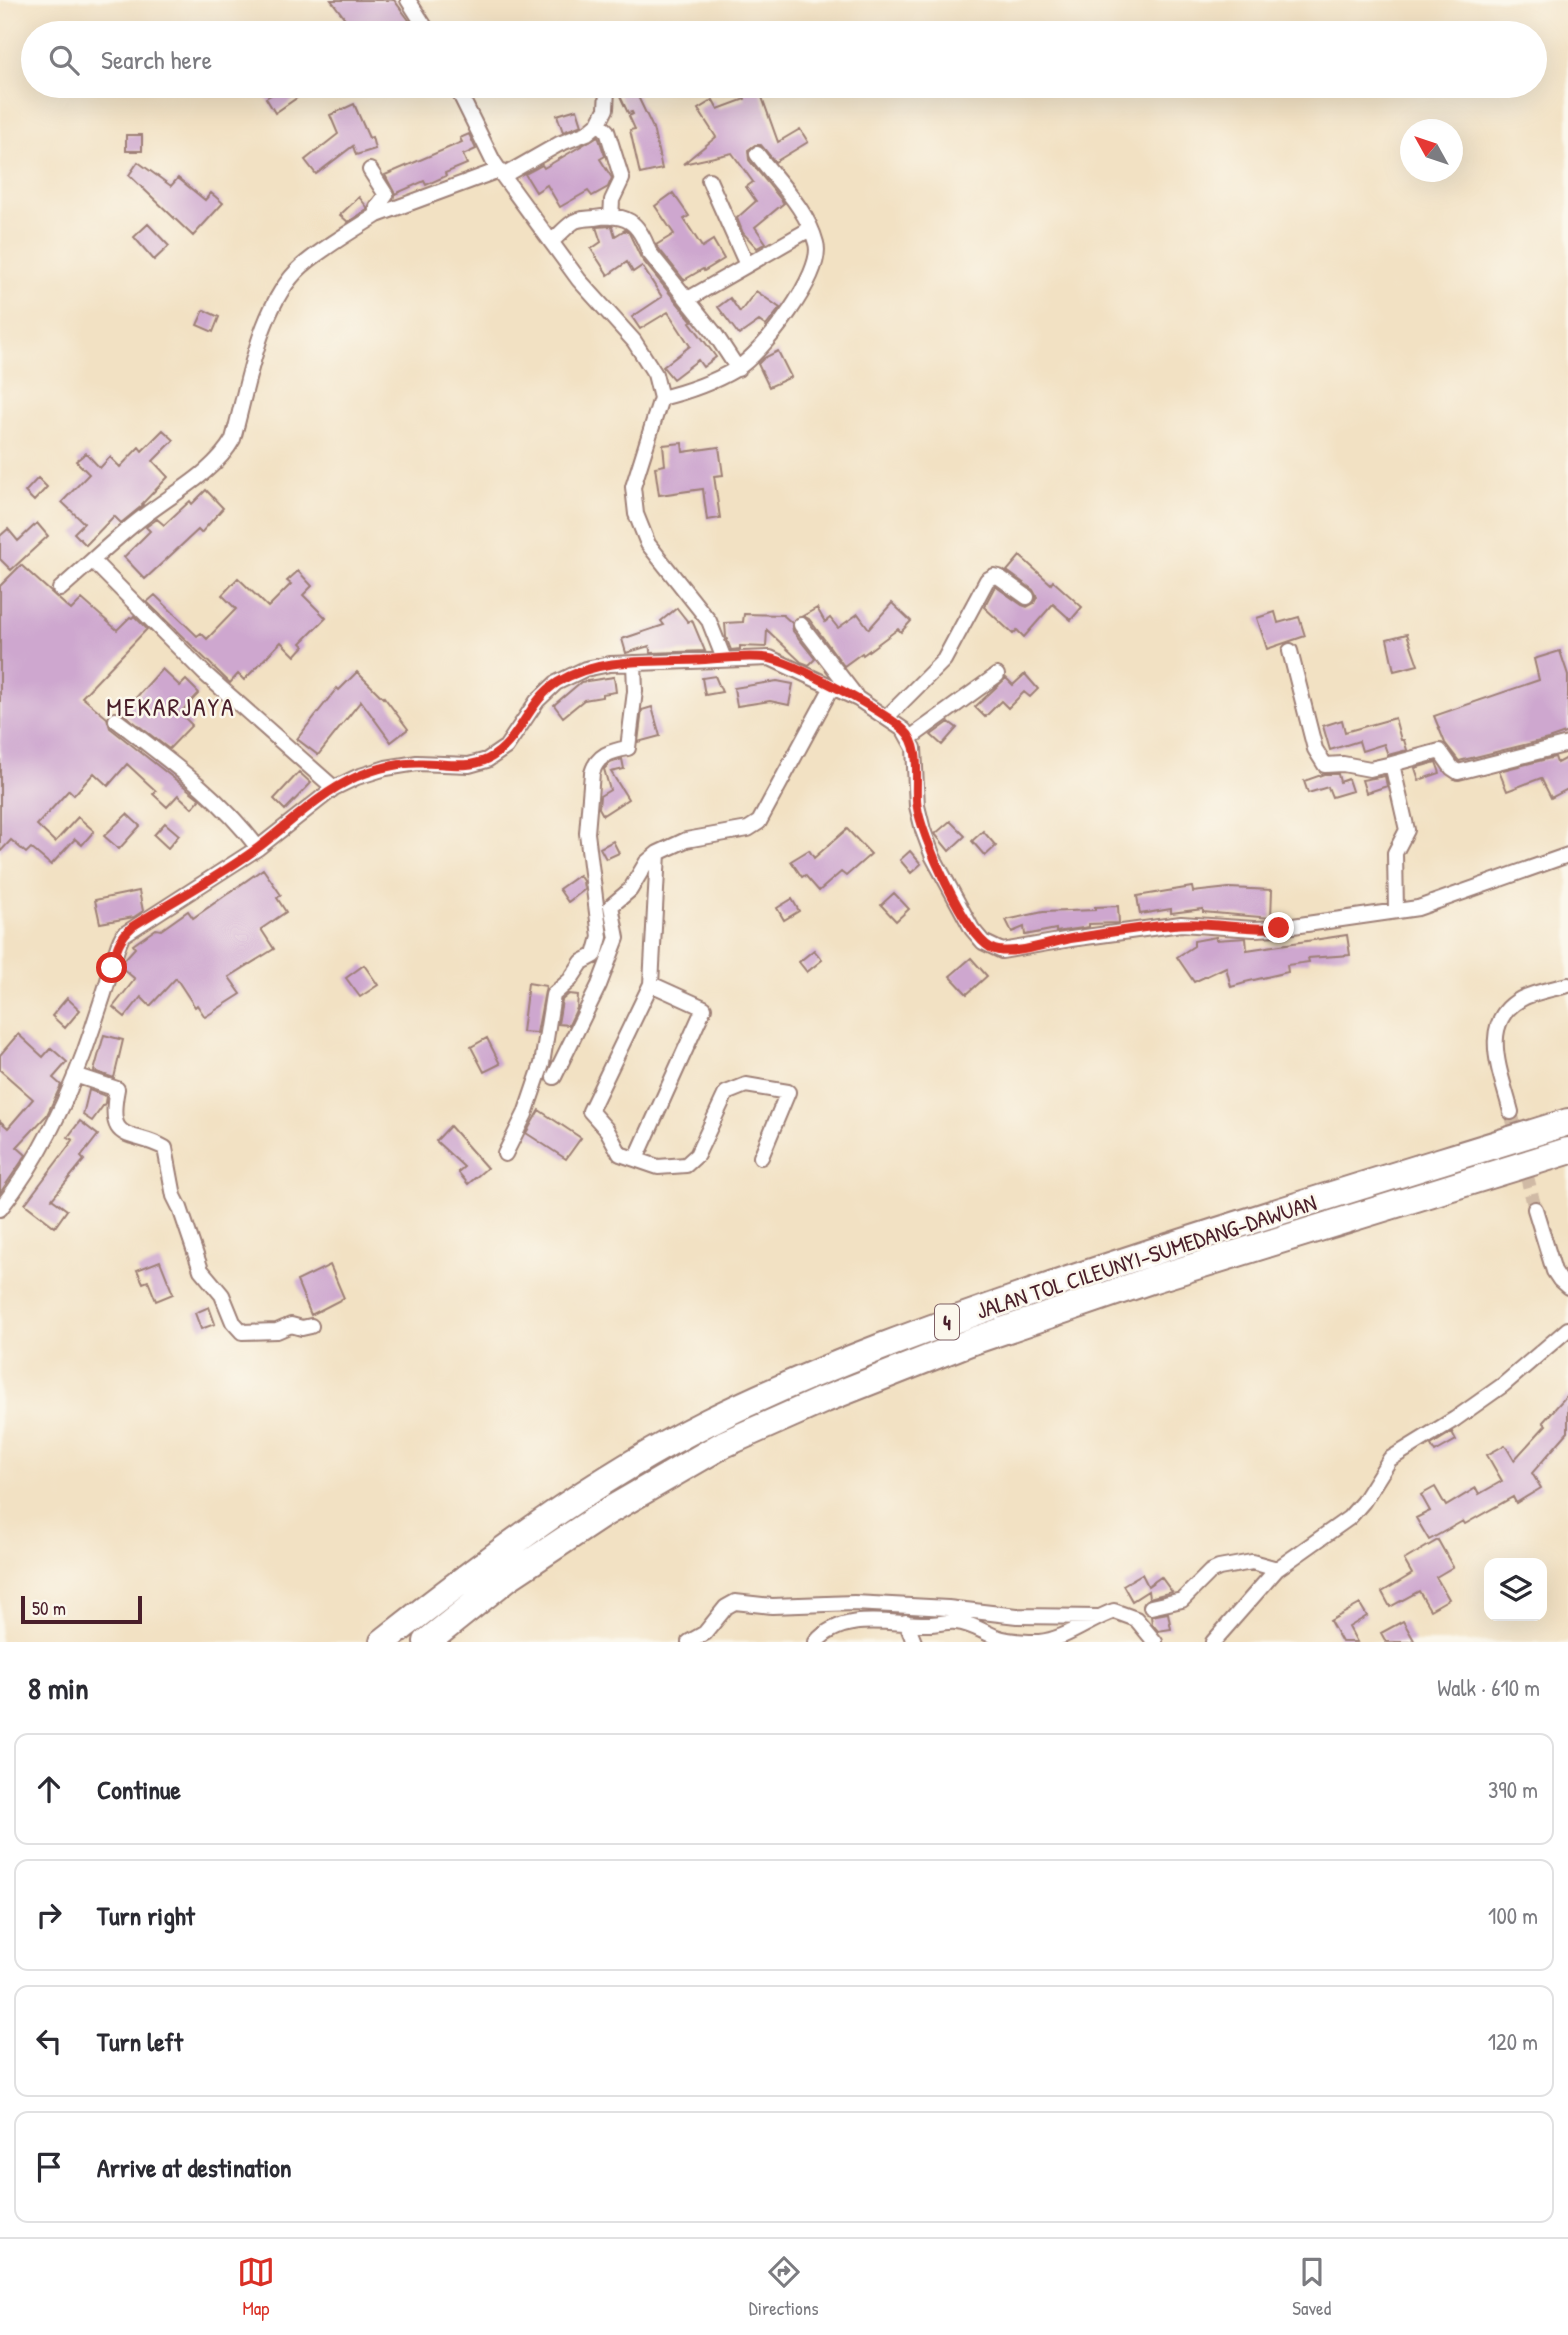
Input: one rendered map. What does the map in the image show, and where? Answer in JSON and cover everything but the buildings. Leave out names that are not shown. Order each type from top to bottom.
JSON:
[{"type":"highway","name":"JALAN TOL CILEUNYI–SUMEDANG–DAWUAN","points":[[383,1642],[485,1561],[586,1491],[708,1423],[811,1377],[956,1318],[1142,1255],[1568,1122]]},
{"type":"highway","name":"JALAN TOL CILEUNYI–SUMEDANG–DAWUAN","points":[[427,1642],[507,1578],[605,1513],[724,1444],[823,1400],[970,1342],[1150,1280],[1568,1151]]},
{"type":"street","points":[[408,0],[421,21]]},
{"type":"street","points":[[462,98],[501,173],[579,280],[634,341],[655,374],[662,398],[633,486],[636,514],[648,544],[709,621],[724,659]]},
{"type":"street","points":[[60,589],[227,449],[233,439],[270,312],[285,286],[301,267],[377,215],[501,173],[587,133],[599,123],[606,108],[607,98]]},
{"type":"street","points":[[599,123],[607,131],[622,179],[612,200],[611,216]]},
{"type":"street","points":[[662,398],[679,394],[738,369],[782,324],[816,264],[817,244],[803,213],[757,154]]},
{"type":"street","points":[[370,170],[386,195],[377,208],[377,215]]},
{"type":"street","points":[[709,180],[747,265]]},
{"type":"street","points":[[551,242],[574,221],[611,216],[635,224],[644,236],[649,252],[715,334],[738,369]]},
{"type":"street","points":[[688,299],[810,229]]},
{"type":"street","points":[[93,561],[204,673],[334,788]]},
{"type":"street","points":[[887,718],[944,660],[987,580],[994,576],[999,577],[1027,597]]},
{"type":"street","points":[[801,625],[858,699]]},
{"type":"street","points":[[1290,651],[1315,749],[1325,765],[1343,764],[1370,769],[1440,751],[1458,772],[1568,744]]},
{"type":"street","points":[[0,1209],[36,1156],[75,1075],[112,968],[116,946],[123,935],[258,848],[334,788],[386,768],[417,763],[468,765],[487,760],[506,747],[537,701],[556,683],[585,669],[610,664],[770,658],[858,699],[887,718],[910,737],[914,748],[917,806],[923,831],[945,880],[972,929],[983,942],[997,950],[1009,951],[1071,939],[1181,924],[1279,928],[1418,908],[1568,855]]},
{"type":"street","points":[[505,1154],[525,1114],[542,1064],[553,995],[570,980],[582,962],[595,955],[598,947],[599,922],[587,833],[592,773],[594,766],[605,754],[628,748],[635,691],[634,663]]},
{"type":"street","points":[[910,737],[997,676]]},
{"type":"street","points":[[554,1077],[599,985],[617,938],[611,906],[631,890],[646,863],[658,853],[686,840],[748,830],[759,822],[832,687]]},
{"type":"street","points":[[116,720],[194,781],[241,825],[258,848]]},
{"type":"street","points":[[1392,764],[1407,830],[1395,853],[1396,911]]},
{"type":"street","points":[[658,853],[651,984],[590,1111],[607,1130],[620,1154],[658,1167],[686,1165],[697,1155],[726,1093],[746,1084],[788,1092],[761,1157]]},
{"type":"street","points":[[636,1159],[704,1008],[651,984]]},
{"type":"street","points":[[1511,1112],[1494,1041],[1498,1023],[1520,999],[1568,985]]},
{"type":"street","points":[[75,1075],[117,1089],[113,1109],[119,1130],[130,1137],[144,1139],[165,1148],[174,1196],[201,1270],[222,1296],[233,1322],[243,1332],[277,1331],[291,1325],[302,1328],[312,1326]]},
{"type":"street","points":[[1535,1209],[1554,1271],[1568,1287]]},
{"type":"street","points":[[1213,1642],[1278,1569],[1349,1518],[1363,1502],[1390,1459],[1455,1419],[1503,1385],[1568,1329]]},
{"type":"street","points":[[1151,1607],[1182,1600],[1210,1572],[1219,1568],[1252,1562],[1278,1569]]},
{"type":"street","points":[[689,1642],[705,1633],[726,1607],[735,1602],[772,1606],[854,1603],[948,1608],[1017,1616],[1099,1617]]},
{"type":"street","points":[[816,1642],[827,1632],[845,1624],[906,1622],[928,1625],[955,1621],[998,1638],[1041,1642],[1061,1636],[1114,1611],[1136,1619],[1155,1642]]},
{"type":"street","points":[[906,1622],[914,1642]]},
{"type":"tunnel","points":[[1511,1112],[1535,1209]]},
{"type":"district","name":"MEKARJAYA","points":[[171,706]]},
{"type":"route","points":[[112,968],[116,946],[133,926],[258,848],[334,788],[386,768],[417,763],[468,765],[487,760],[506,747],[537,701],[556,683],[585,669],[610,664],[724,659],[770,658],[791,666],[858,699],[907,733],[914,748],[917,806],[933,857],[957,903],[978,936],[990,947],[1009,951],[1071,939],[1181,924],[1279,928]]}]
